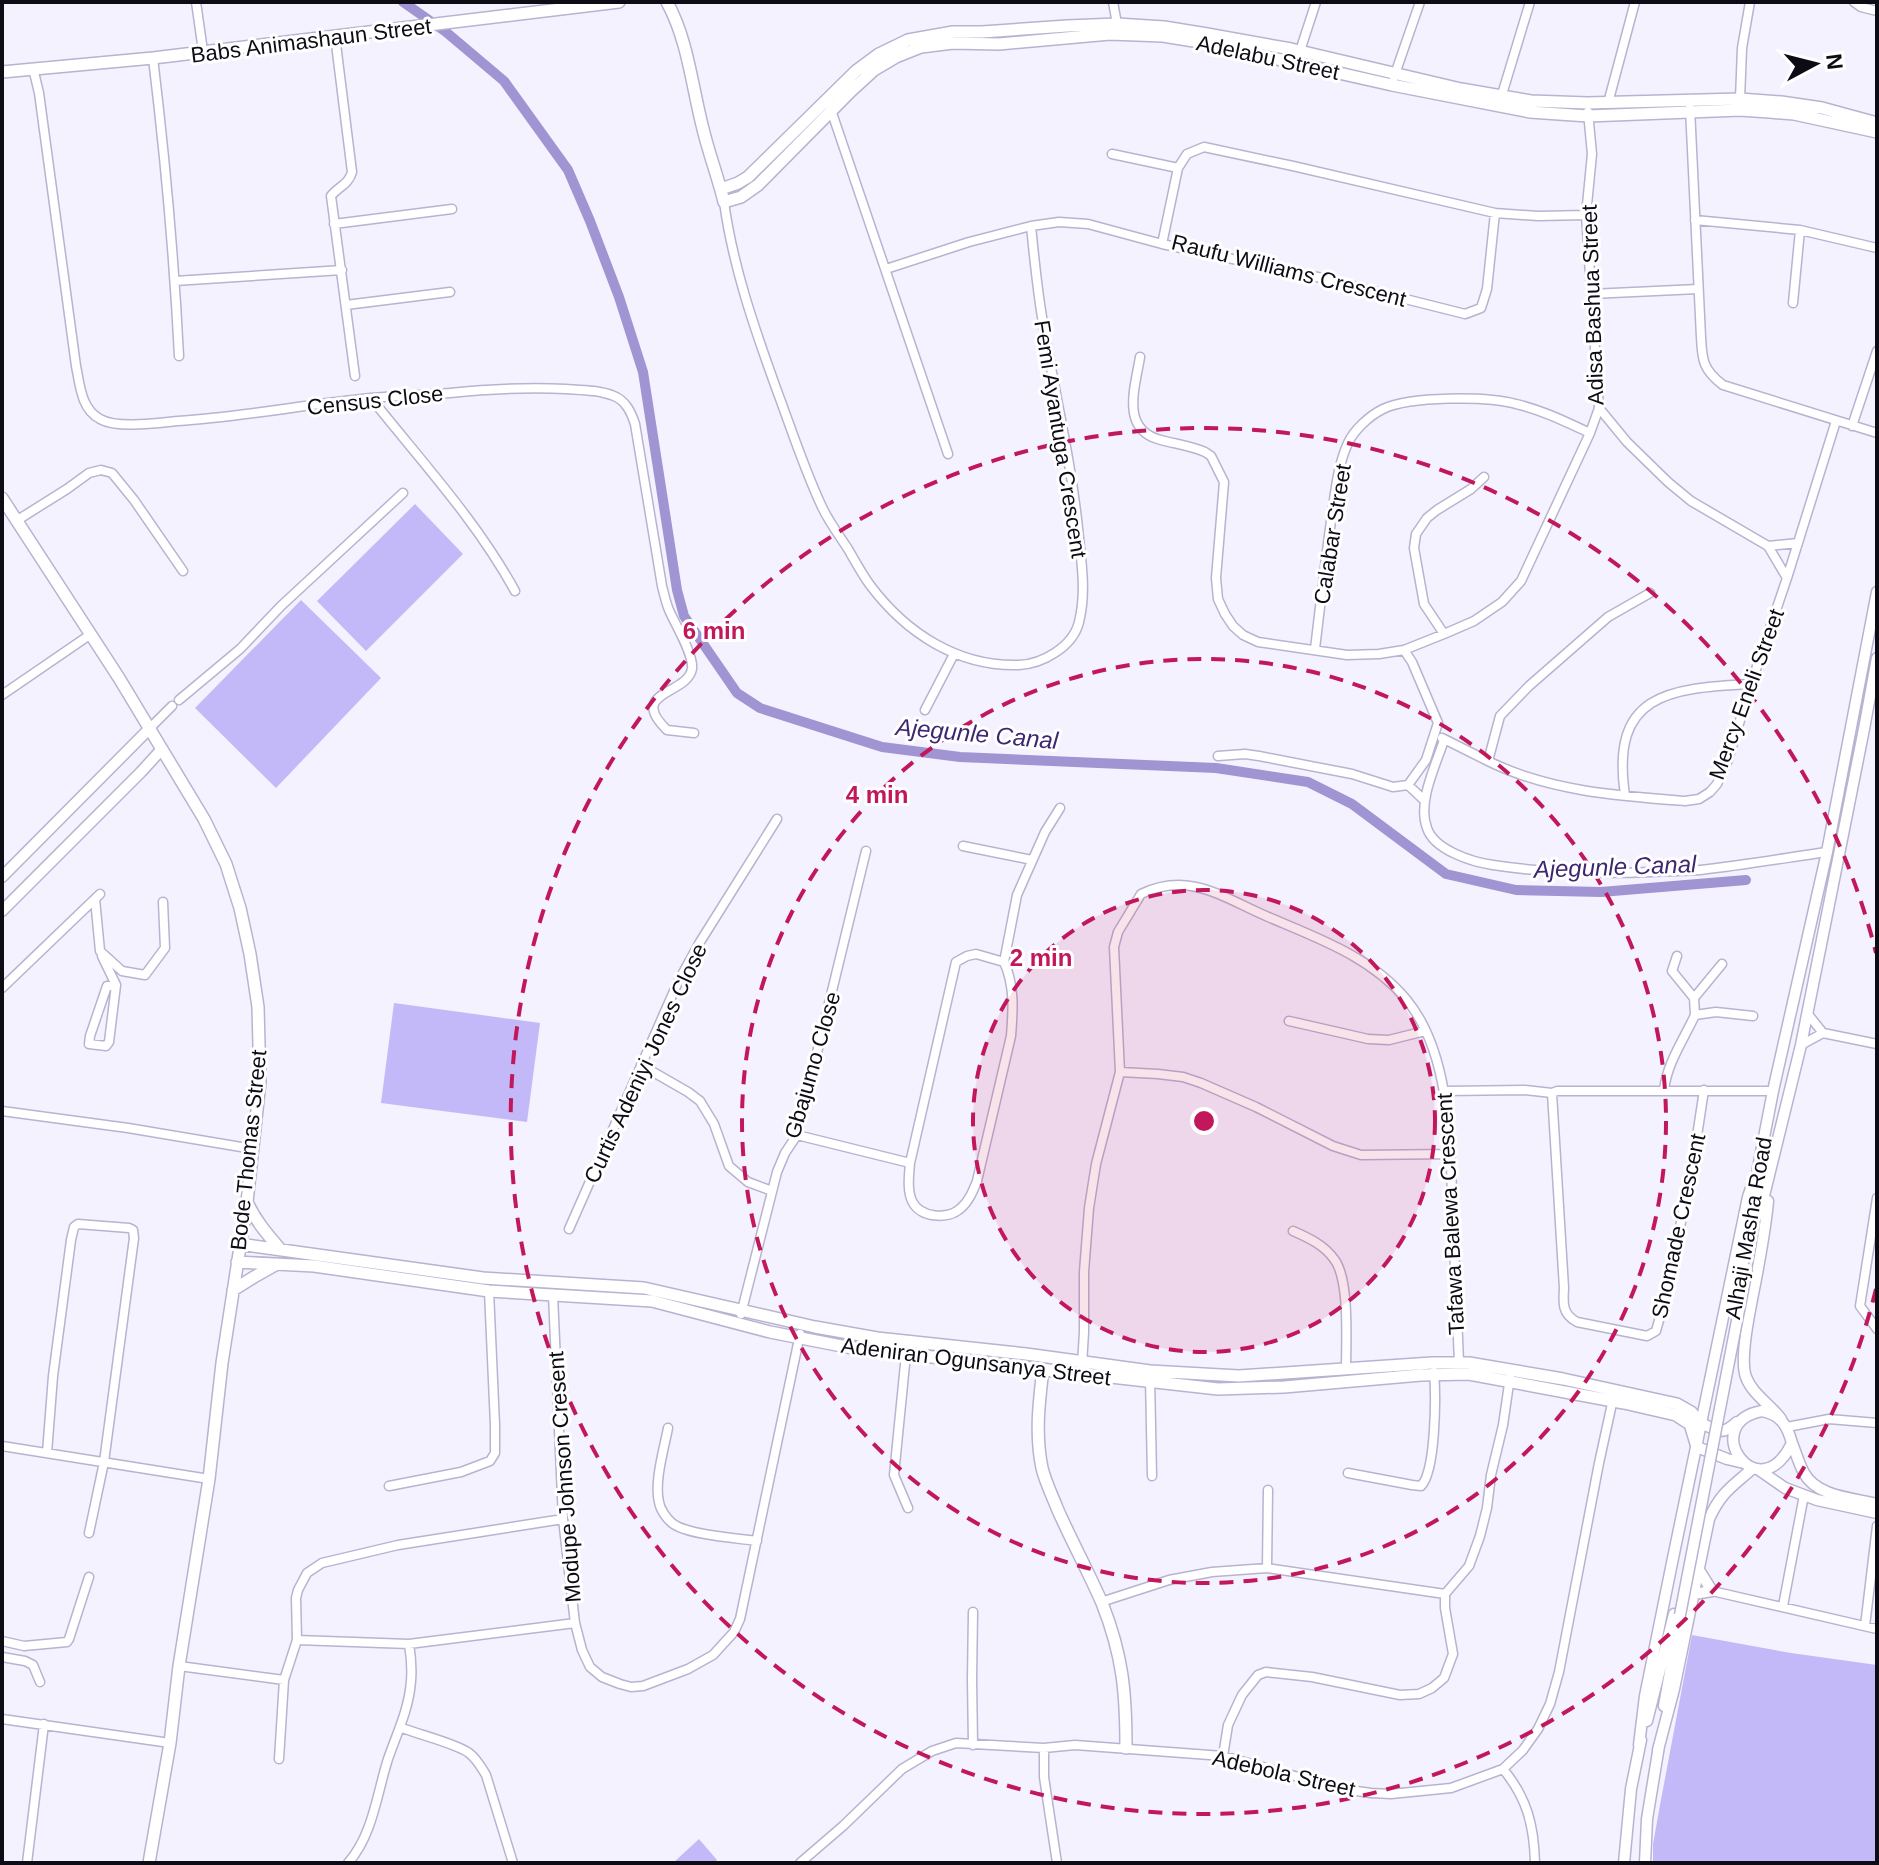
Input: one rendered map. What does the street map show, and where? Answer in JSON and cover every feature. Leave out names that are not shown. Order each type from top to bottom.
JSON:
[{"type":"main road","name":"Babs Animashaun Street","points":[[2,72],[153,58],[619,2]]},
{"type":"main road","points":[[667,2],[681,36],[703,131],[724,202]]},
{"type":"main road","name":"Adelabu Street","points":[[724,202],[741,197],[758,185],[856,71],[879,54],[908,40],[953,32],[1164,27],[1499,102],[1531,101],[1588,109],[1690,106],[1740,99],[1822,108],[1877,123]]},
{"type":"main road","name":"Adelabu Street","points":[[1588,109],[1608,103],[1794,114],[1877,132]]},
{"type":"main road","name":"Adelabu Street","points":[[721,189],[748,177],[829,105]]},
{"type":"main road","name":"Bode Thomas Street","points":[[2,498],[91,634],[209,830],[226,864],[240,908],[258,1007],[260,1082],[247,1202],[170,1743],[149,1863]]},
{"type":"main road","points":[[247,1202],[254,1218],[281,1249]]},
{"type":"main road","name":"Adeniran Ogunsanya Street","points":[[239,1244],[483,1278],[644,1288],[740,1316],[770,1332],[852,1348],[1043,1369],[1081,1368]]},
{"type":"main road","name":"Adeniran Ogunsanya Street","points":[[237,1262],[314,1266],[489,1291],[652,1301],[877,1338],[1026,1354],[1081,1368],[1234,1390],[1284,1387],[1459,1362],[1614,1396],[1677,1404],[1691,1412],[1701,1423]]},
{"type":"main road","points":[[233,1290],[280,1263]]},
{"type":"main road","points":[[440,1284],[441,1271]]},
{"type":"main road","name":"Adeniran Ogunsanya Street","points":[[1150,1376],[1239,1376],[1433,1368],[1469,1374],[1511,1375]]},
{"type":"main road","points":[[1043,1369],[1038,1421],[1042,1469],[1114,1636],[1126,1695],[1126,1748]]},
{"type":"main road","name":"Adeniran Ogunsanya Street","points":[[1614,1396],[1684,1419],[1692,1428],[1697,1447]]},
{"type":"street","points":[[196,2],[203,51]]},
{"type":"street","points":[[1113,2],[1113,29]]},
{"type":"street","points":[[1298,57],[1316,2]]},
{"type":"street","points":[[1393,80],[1420,2]]},
{"type":"street","points":[[1499,102],[1530,2]]},
{"type":"street","points":[[1608,103],[1635,2]]},
{"type":"street","points":[[1740,99],[1742,48],[1750,2]]},
{"type":"street","points":[[1854,2],[1877,11]]},
{"type":"street","points":[[335,36],[352,172],[351,179],[331,196],[355,376]]},
{"type":"street","points":[[153,58],[164,145],[179,356]]},
{"type":"street","name":"Census Close","points":[[33,68],[76,366],[88,411],[102,421],[125,424],[217,418],[371,398],[500,388],[531,387],[600,392],[614,396],[630,411],[635,424],[667,607],[692,669],[687,678],[656,699],[655,716],[667,730],[694,733]]},
{"type":"street","points":[[829,105],[948,454]]},
{"type":"street","points":[[1690,106],[1702,354],[1710,376],[1723,385],[1877,433]]},
{"type":"street","name":"Adisa Bashua Street","points":[[1140,357],[1134,418],[1148,436],[1211,456],[1224,482],[1216,578],[1218,599],[1233,626],[1243,635],[1258,642],[1347,655],[1379,654],[1404,650],[1474,621],[1502,602],[1521,581],[1599,408],[1586,215],[1592,154],[1588,109]]},
{"type":"street","points":[[1112,154],[1178,168],[1187,154],[1204,147],[1495,213],[1586,215]]},
{"type":"street","name":"Raufu Williams Crescent","points":[[1178,168],[1162,244],[1322,278],[1465,314],[1481,308],[1487,289],[1495,213]]},
{"type":"street","name":"Femi Ayantuga Crescent","points":[[724,202],[737,272],[758,339],[823,509],[871,586],[909,626],[930,642],[954,654],[992,664],[1022,665],[1045,659],[1066,644],[1079,626],[1084,592],[1068,453],[1041,315],[1031,226]]},
{"type":"street","points":[[334,224],[452,209]]},
{"type":"street","points":[[1695,220],[1800,230],[1877,248]]},
{"type":"street","points":[[886,269],[969,242],[1059,222],[1088,224],[1162,244]]},
{"type":"street","points":[[1793,303],[1800,230]]},
{"type":"street","points":[[175,281],[342,270]]},
{"type":"street","points":[[1591,294],[1698,289]]},
{"type":"street","points":[[346,305],[450,292]]},
{"type":"street","points":[[1852,426],[1877,351]]},
{"type":"street","points":[[371,398],[453,497],[492,551],[515,591]]},
{"type":"street","name":"Calabar Street","points":[[1315,649],[1337,480],[1349,441],[1370,418],[1383,409],[1422,401],[1493,400],[1545,413],[1590,433]]},
{"type":"street","points":[[1599,408],[1645,460],[1691,501],[1768,546],[1787,578]]},
{"type":"street","name":"Mercy Eneli Street","points":[[1434,735],[1527,777],[1579,790],[1685,801],[1699,799],[1710,792],[1728,760],[1836,421]]},
{"type":"street","points":[[16,521],[89,473],[101,470],[112,473],[183,571]]},
{"type":"street","points":[[1444,634],[1424,604],[1414,548],[1416,534],[1427,518],[1484,477]]},
{"type":"street","points":[[2,877],[175,703],[240,649],[281,606],[403,493]]},
{"type":"street","points":[[1768,546],[1798,543]]},
{"type":"street","name":"Alhaji Masha Road","points":[[1645,1863],[1647,1819],[1677,1615],[1745,1268],[1758,1168],[1816,906],[1877,592]]},
{"type":"street","points":[[1488,761],[1500,716],[1529,686],[1608,617],[1650,593]]},
{"type":"street","points":[[2,695],[91,634]]},
{"type":"street","points":[[1218,756],[1259,756],[1352,774],[1393,787],[1408,785],[1426,760],[1438,723],[1404,650]]},
{"type":"street","points":[[925,710],[954,654]]},
{"type":"street","name":"Alhaji Masha Road","points":[[1745,1268],[1801,1045],[1877,658]]},
{"type":"street","points":[[1625,795],[1624,742],[1632,722],[1645,708],[1655,700],[1686,689],[1751,684]]},
{"type":"street","points":[[1444,740],[1424,800],[1427,831],[1452,853],[1490,865],[1618,873],[1698,870],[1826,856]]},
{"type":"street","points":[[2,911],[162,749]]},
{"type":"street","points":[[1408,785],[1424,800]]},
{"type":"street","points":[[1004,962],[976,954],[956,962],[910,1163],[911,1200],[923,1213],[958,1211],[968,1201],[977,1181],[1011,1036],[1011,977],[1004,962],[1017,895],[1045,832],[1060,808]]},
{"type":"street","name":"Curtis Adeniyi Jones Close","points":[[569,1229],[685,968],[777,819]]},
{"type":"street","points":[[963,846],[1032,860]]},
{"type":"street","name":"Gbajumo Close","points":[[740,1316],[772,1191],[785,1153],[797,1135],[866,851]]},
{"type":"street","name":"Tafawa Balewa Crescent","points":[[1081,1368],[1089,1208],[1096,1164],[1120,1072],[1114,947],[1118,932],[1141,894],[1168,884],[1190,884],[1214,893],[1353,955],[1383,976],[1415,1011],[1436,1056],[1445,1091],[1459,1362]]},
{"type":"street","points":[[2,988],[97,896],[100,951],[116,985],[109,1042],[106,1046],[89,1044],[107,986],[116,985]]},
{"type":"street","points":[[100,951],[122,971],[145,975],[165,948],[163,902]]},
{"type":"street","points":[[1664,1090],[1666,1073],[1695,1015],[1694,998],[1672,971],[1677,956]]},
{"type":"street","points":[[1694,998],[1722,964]]},
{"type":"street","points":[[1695,1015],[1716,1012],[1753,1016]]},
{"type":"street","points":[[1807,1013],[1823,1033],[1877,1044]]},
{"type":"street","points":[[1289,1021],[1368,1039],[1389,1040],[1425,1031]]},
{"type":"street","points":[[1801,1045],[1823,1033]]},
{"type":"street","points":[[641,1065],[700,1101],[714,1124],[729,1166],[748,1182],[772,1191]]},
{"type":"street","points":[[1120,1072],[1183,1077],[1201,1083],[1333,1146],[1361,1155],[1450,1154]]},
{"type":"street","name":"Shomade Crescent","points":[[1552,1093],[1563,1308],[1569,1318],[1577,1322],[1647,1336],[1656,1331],[1670,1281],[1704,1090]]},
{"type":"street","points":[[1445,1091],[1773,1091]]},
{"type":"street","points":[[2,1111],[253,1149]]},
{"type":"street","points":[[797,1135],[910,1163]]},
{"type":"street","points":[[1771,1166],[1743,1368],[1747,1382],[1784,1423],[1802,1471],[1809,1481],[1827,1492],[1877,1504]]},
{"type":"street","points":[[1639,1745],[1645,1696],[1701,1423],[1748,1197],[1758,1168]]},
{"type":"street","points":[[1877,1198],[1860,1306],[1877,1329]]},
{"type":"street","points":[[47,1453],[53,1376],[74,1227],[78,1224],[129,1228],[133,1230],[134,1238],[104,1462],[89,1533]]},
{"type":"street","points":[[1293,1231],[1318,1243],[1333,1256],[1341,1269],[1346,1370]]},
{"type":"street","points":[[389,1486],[461,1472],[490,1461],[495,1453],[489,1291]]},
{"type":"street","name":"Modupe Johnson Cresent","points":[[553,1295],[563,1519],[575,1623],[590,1667],[602,1677],[631,1687],[643,1686],[688,1669],[713,1655],[734,1632],[740,1619],[802,1324]]},
{"type":"street","points":[[906,1354],[894,1475],[908,1508]]},
{"type":"street","points":[[1348,1473],[1412,1485],[1421,1486],[1424,1483],[1430,1467],[1435,1396],[1433,1368]]},
{"type":"street","points":[[1223,1756],[1228,1725],[1242,1695],[1258,1675],[1266,1672],[1312,1677],[1400,1695],[1419,1694],[1444,1678],[1453,1654],[1445,1594],[1469,1566],[1480,1536],[1511,1375]]},
{"type":"street","points":[[1150,1376],[1152,1476]]},
{"type":"street","name":"Adebola Street","points":[[800,1863],[902,1769],[932,1751],[956,1743],[1044,1748],[1075,1745],[1223,1756],[1349,1790],[1391,1794],[1451,1788],[1503,1769],[1523,1750],[1550,1704],[1614,1396]]},
{"type":"street","points":[[1701,1423],[1724,1431],[1751,1413],[1762,1411],[1772,1413],[1784,1423],[1829,1419],[1877,1423]]},
{"type":"street","points":[[1742,1419],[1736,1427],[1733,1447],[1737,1456],[1752,1467],[1785,1488],[1817,1500],[1877,1513]]},
{"type":"street","points":[[668,1428],[658,1492],[659,1505],[666,1516],[672,1523],[694,1532],[757,1541]]},
{"type":"street","points":[[1697,1447],[1752,1467],[1769,1469],[1785,1458],[1792,1443]]},
{"type":"street","points":[[2,1446],[209,1479]]},
{"type":"street","points":[[1658,1750],[1674,1689],[1709,1519],[1718,1500],[1752,1467]]},
{"type":"street","points":[[1267,1568],[1268,1490]]},
{"type":"street","points":[[1783,1606],[1804,1495]]},
{"type":"street","points":[[279,1759],[284,1680],[297,1640],[296,1598],[307,1573],[322,1563],[398,1545],[563,1519]]},
{"type":"street","points":[[1865,1626],[1877,1526]]},
{"type":"street","points":[[1101,1602],[1169,1580],[1212,1572],[1267,1568],[1445,1594]]},
{"type":"street","points":[[1699,1570],[1712,1591]]},
{"type":"street","points":[[2,1641],[24,1646],[67,1642],[89,1577]]},
{"type":"street","points":[[1694,1594],[1712,1591],[1877,1629]]},
{"type":"street","points":[[973,1612],[973,1745]]},
{"type":"street","name":"Alhaji Masha Road","points":[[1624,1863],[1629,1801],[1639,1745],[1677,1615]]},
{"type":"street","points":[[297,1640],[409,1644],[575,1623]]},
{"type":"street","points":[[348,1863],[365,1838],[407,1707],[411,1682],[409,1644]]},
{"type":"street","points":[[2,1657],[33,1665],[40,1682]]},
{"type":"street","points":[[179,1666],[284,1680]]},
{"type":"street","points":[[2,1719],[170,1743]]},
{"type":"street","points":[[27,1863],[44,1724]]},
{"type":"street","points":[[400,1727],[458,1747],[478,1761],[486,1775],[513,1863]]},
{"type":"street","points":[[1044,1748],[1044,1777],[1057,1863]]},
{"type":"street","points":[[1503,1769],[1521,1792],[1528,1810],[1535,1863]]},
{"type":"shaded area","points":[[415,504],[463,554],[366,651],[317,601]]},
{"type":"shaded area","points":[[301,600],[381,678],[276,788],[195,708]]},
{"type":"shaded area","points":[[394,1003],[540,1023],[527,1122],[381,1103]]},
{"type":"shaded area","points":[[1692,1635],[1877,1665],[1877,1863],[1653,1863],[1653,1844]]},
{"type":"shaded area","points":[[699,1839],[717,1860],[714,1863],[673,1863]]},
{"type":"waterway","name":"Ajegunle Canal","points":[[403,2],[446,32],[504,81],[568,170],[619,297],[643,372],[677,590],[684,616],[737,693],[760,708],[882,747],[960,757],[1216,768],[1308,782],[1352,804],[1446,874],[1516,890],[1601,892],[1746,880]]}]
